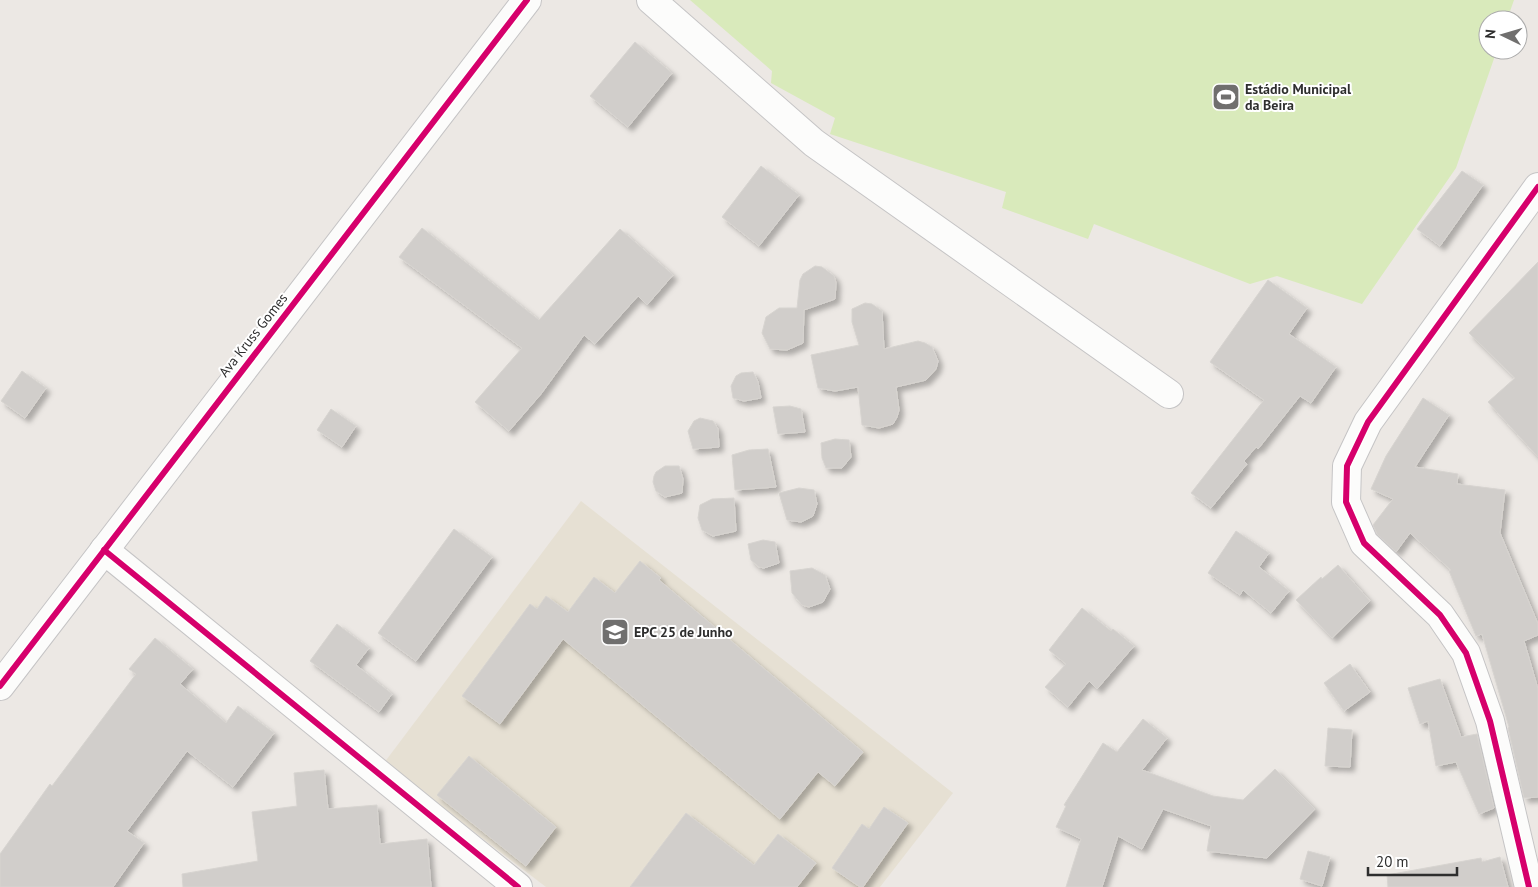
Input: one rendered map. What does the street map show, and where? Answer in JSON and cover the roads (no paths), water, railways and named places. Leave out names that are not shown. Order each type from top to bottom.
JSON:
[{"type":"street","name":"Ava Kruss Gomes","points":[[0,686],[527,0]]},
{"type":"street","points":[[651,0],[814,143],[1169,394]]},
{"type":"street","points":[[1529,887],[1490,721],[1466,653],[1440,615],[1364,543],[1346,502],[1347,466],[1368,422],[1538,187]]},
{"type":"street","points":[[104,550],[518,887]]},
{"type":"place","name":"Estádio Municipal da Beira","points":[[1226,97]]},
{"type":"place","name":"EPC 25 de Junho","points":[[615,632]]}]
